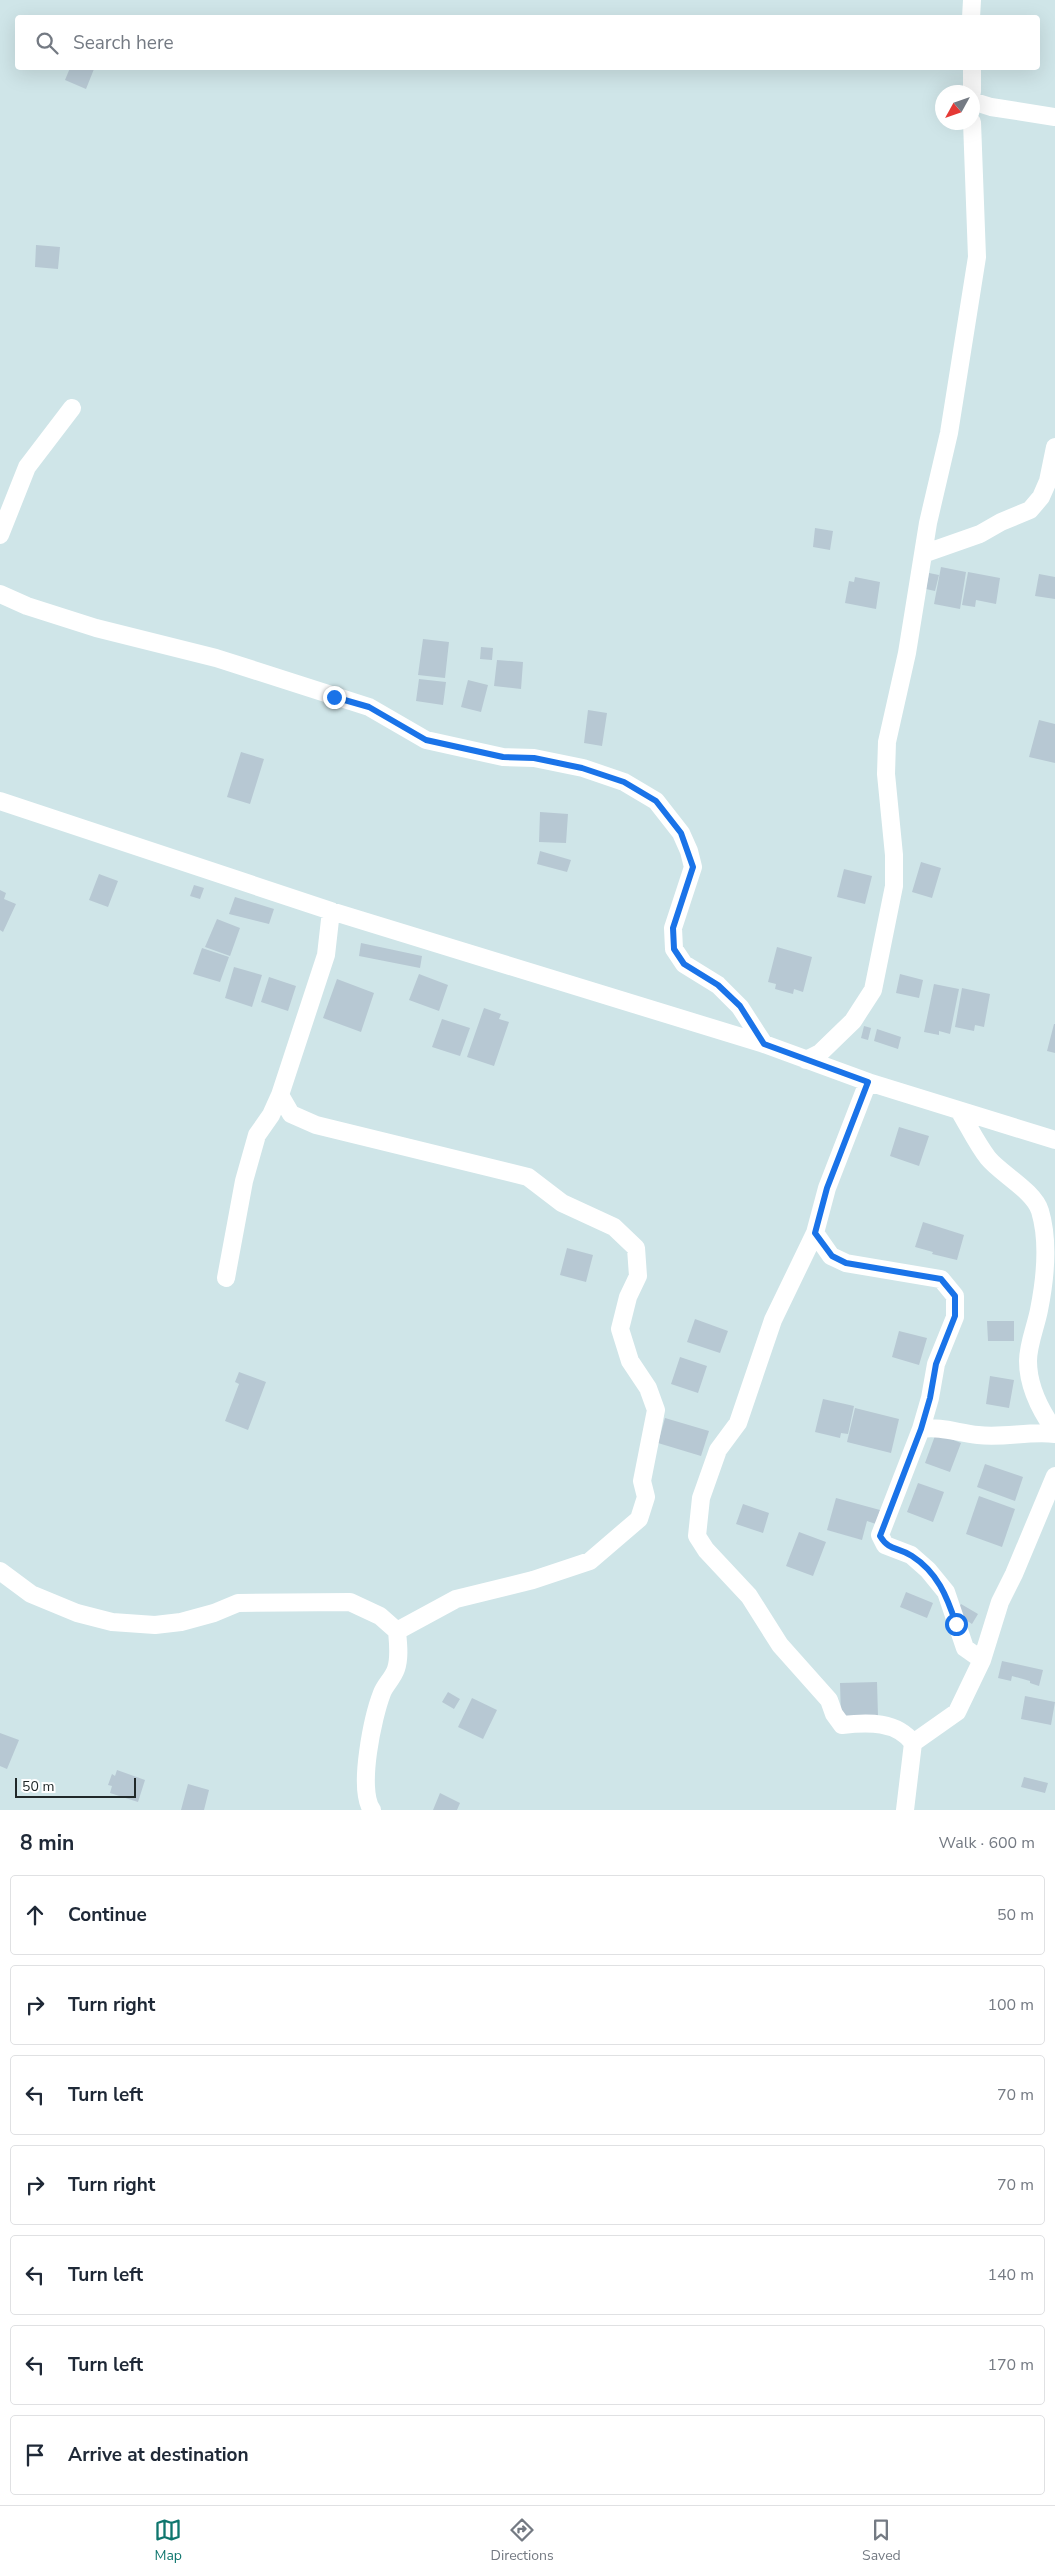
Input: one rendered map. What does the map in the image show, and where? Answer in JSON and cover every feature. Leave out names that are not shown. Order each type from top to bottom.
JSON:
[{"type":"street","points":[[971,15],[972,0]]},
{"type":"street","points":[[972,70],[972,85]]},
{"type":"street","points":[[980,103],[1007,111],[1055,117]]},
{"type":"street","points":[[806,1060],[820,1052],[853,1021],[873,990],[894,886],[894,854],[886,774],[887,742],[907,653],[928,523],[949,433],[977,258],[972,130]]},
{"type":"street","points":[[0,535],[27,467],[72,408]]},
{"type":"street","points":[[923,554],[980,534],[1001,522],[1030,510],[1045,489],[1055,447]]},
{"type":"street","points":[[0,594],[27,606],[96,628],[216,658],[369,707],[426,740],[503,757],[534,758],[573,766],[624,782],[656,801],[681,833],[690,852],[693,867],[673,928],[674,949],[684,964],[718,985],[740,1006],[764,1044]]},
{"type":"street","points":[[0,800],[331,911],[764,1044],[868,1082],[1055,1140]]},
{"type":"street","points":[[226,1278],[244,1181],[257,1135],[271,1115],[280,1095],[326,955],[331,911]]},
{"type":"street","points":[[868,1082],[827,1188],[815,1233],[773,1320],[738,1423],[718,1450],[700,1498],[697,1536],[706,1550],[749,1596],[780,1645],[829,1700],[834,1714],[842,1725],[862,1722],[880,1724],[906,1734],[913,1743],[905,1810]]},
{"type":"street","points":[[280,1095],[291,1114],[316,1125],[528,1177],[562,1203],[614,1227],[636,1248],[638,1276],[628,1297],[620,1329],[630,1361],[648,1388],[656,1410],[642,1481],[646,1498],[639,1520],[590,1561],[533,1580],[456,1599],[397,1631]]},
{"type":"street","points":[[960,1112],[988,1157],[1026,1192],[1040,1210],[1044,1235],[1044,1270],[1040,1309],[1028,1361],[1033,1393],[1043,1414],[1055,1432]]},
{"type":"street","points":[[815,1233],[832,1256],[846,1263],[941,1279],[955,1296],[955,1316],[936,1364],[930,1398],[921,1429],[880,1536],[885,1545],[911,1555],[928,1570],[946,1592],[965,1648],[982,1660]]},
{"type":"street","points":[[921,1429],[933,1427],[977,1435],[1055,1432]]},
{"type":"street","points":[[913,1743],[957,1712],[982,1660],[1000,1602],[1014,1574],[1055,1476]]},
{"type":"street","points":[[0,1571],[31,1594],[77,1614],[112,1622],[155,1625],[181,1622],[214,1613],[238,1603],[350,1602],[380,1616],[397,1631],[399,1651],[396,1670],[383,1690],[374,1718],[364,1787],[372,1810]]},
{"type":"building","points":[[69,70],[94,70],[86,89],[65,80]]},
{"type":"building","points":[[36,245],[60,247],[58,269],[35,267]]},
{"type":"building","points":[[815,528],[833,531],[830,550],[813,547]]},
{"type":"building","points":[[941,567],[966,572],[960,609],[934,604]]},
{"type":"building","points":[[968,572],[1000,578],[996,604],[976,600],[975,607],[962,605]]},
{"type":"building","points":[[929,573],[939,575],[935,591],[926,589]]},
{"type":"building","points":[[1039,574],[1055,577],[1055,599],[1035,596]]},
{"type":"building","points":[[855,577],[880,582],[876,609],[845,603],[849,581],[854,582]]},
{"type":"building","points":[[423,639],[449,642],[445,678],[418,675]]},
{"type":"building","points":[[481,647],[493,648],[492,660],[480,659]]},
{"type":"building","points":[[497,660],[523,662],[521,689],[494,686]]},
{"type":"building","points":[[419,679],[446,682],[443,705],[416,701]]},
{"type":"building","points":[[468,680],[488,685],[481,712],[461,707]]},
{"type":"building","points":[[588,710],[607,713],[602,746],[584,743]]},
{"type":"building","points":[[1039,720],[1055,724],[1055,763],[1029,757]]},
{"type":"building","points":[[241,752],[264,759],[250,804],[227,797]]},
{"type":"building","points":[[540,812],[568,814],[566,843],[539,842]]},
{"type":"building","points":[[540,851],[571,860],[567,872],[537,864]]},
{"type":"building","points":[[921,862],[941,868],[932,898],[912,892]]},
{"type":"building","points":[[844,869],[872,876],[865,904],[837,897]]},
{"type":"building","points":[[99,874],[118,881],[108,907],[89,900]]},
{"type":"building","points":[[194,885],[204,888],[200,899],[190,896]]},
{"type":"building","points":[[0,890],[6,893],[4,899],[16,904],[3,932],[0,930]]},
{"type":"building","points":[[235,897],[274,909],[269,924],[229,914]]},
{"type":"building","points":[[217,919],[240,928],[230,956],[205,947]]},
{"type":"building","points":[[361,943],[422,956],[420,968],[359,956]]},
{"type":"building","points":[[777,947],[812,957],[803,992],[794,989],[793,994],[775,989],[776,984],[768,982]]},
{"type":"building","points":[[202,948],[229,957],[220,982],[193,974]]},
{"type":"building","points":[[234,967],[262,975],[252,1007],[225,998]]},
{"type":"building","points":[[419,974],[448,985],[439,1011],[409,1000]]},
{"type":"building","points":[[900,974],[923,980],[919,998],[896,993]]},
{"type":"building","points":[[269,977],[296,986],[288,1011],[261,1002]]},
{"type":"building","points":[[337,979],[374,993],[361,1032],[323,1018]]},
{"type":"building","points":[[934,984],[959,989],[950,1034],[939,1031],[939,1035],[924,1032]]},
{"type":"building","points":[[962,988],[990,994],[984,1027],[975,1025],[974,1031],[955,1027]]},
{"type":"building","points":[[484,1008],[501,1014],[499,1019],[509,1022],[494,1066],[467,1057]]},
{"type":"building","points":[[442,1019],[470,1028],[460,1056],[432,1047]]},
{"type":"building","points":[[1055,1024],[1055,1053],[1047,1051]]},
{"type":"building","points":[[864,1026],[871,1028],[868,1040],[861,1038]]},
{"type":"building","points":[[877,1029],[901,1037],[898,1049],[874,1041]]},
{"type":"building","points":[[899,1127],[929,1136],[919,1166],[890,1156]]},
{"type":"building","points":[[923,1222],[964,1235],[957,1260],[932,1254],[933,1252],[915,1247]]},
{"type":"building","points":[[567,1248],[593,1255],[586,1282],[560,1275]]},
{"type":"building","points":[[695,1319],[728,1331],[720,1353],[687,1342]]},
{"type":"building","points":[[987,1321],[1014,1321],[1014,1341],[988,1341]]},
{"type":"building","points":[[899,1331],[927,1338],[919,1365],[892,1357]]},
{"type":"building","points":[[680,1357],[707,1366],[698,1393],[671,1384]]},
{"type":"building","points":[[239,1372],[266,1382],[248,1430],[225,1421],[239,1384],[235,1382]]},
{"type":"building","points":[[990,1376],[1014,1380],[1009,1408],[986,1404]]},
{"type":"building","points":[[823,1399],[854,1406],[848,1434],[841,1433],[840,1438],[815,1432]]},
{"type":"building","points":[[855,1408],[899,1419],[891,1453],[847,1442]]},
{"type":"building","points":[[665,1418],[709,1431],[701,1456],[658,1443]]},
{"type":"building","points":[[936,1433],[961,1443],[950,1472],[925,1463]]},
{"type":"building","points":[[985,1464],[1023,1477],[1015,1501],[977,1487]]},
{"type":"building","points":[[918,1483],[944,1492],[933,1522],[907,1512]]},
{"type":"building","points":[[979,1496],[1015,1509],[1002,1547],[966,1534]]},
{"type":"building","points":[[836,1498],[880,1510],[876,1524],[867,1521],[862,1540],[827,1530]]},
{"type":"building","points":[[743,1504],[769,1513],[763,1533],[736,1524]]},
{"type":"building","points":[[799,1532],[826,1542],[813,1576],[786,1566]]},
{"type":"building","points":[[906,1592],[933,1603],[927,1618],[900,1607]]},
{"type":"building","points":[[961,1604],[978,1614],[972,1624],[955,1613]]},
{"type":"building","points":[[1002,1661],[1043,1670],[1039,1686],[1030,1683],[1030,1681],[1012,1676],[1011,1681],[998,1678]]},
{"type":"building","points":[[877,1682],[878,1716],[841,1717],[840,1683]]},
{"type":"building","points":[[448,1692],[460,1699],[454,1709],[442,1702]]},
{"type":"building","points":[[1025,1696],[1055,1702],[1051,1725],[1021,1719]]},
{"type":"building","points":[[472,1698],[497,1710],[483,1739],[458,1727]]},
{"type":"building","points":[[0,1733],[19,1740],[7,1769],[0,1766]]},
{"type":"building","points":[[117,1770],[145,1780],[138,1802],[110,1793],[112,1786],[108,1785],[112,1774],[115,1776]]},
{"type":"building","points":[[1024,1777],[1048,1783],[1045,1793],[1021,1787]]},
{"type":"building","points":[[188,1784],[209,1790],[204,1810],[181,1810]]},
{"type":"building","points":[[440,1793],[460,1803],[457,1810],[433,1810]]},
{"type":"route","points":[[334,697],[369,707],[400,723],[426,740],[503,757],[534,758],[582,768],[624,782],[656,801],[681,833],[690,852],[693,867],[687,891],[673,928],[674,949],[684,964],[718,985],[740,1006],[764,1044],[868,1082],[827,1188],[815,1233],[832,1256],[846,1263],[919,1273],[941,1279],[955,1296],[955,1316],[948,1339],[936,1364],[930,1398],[921,1429],[880,1536],[885,1545],[911,1555],[928,1570],[946,1592],[956,1624]]}]
